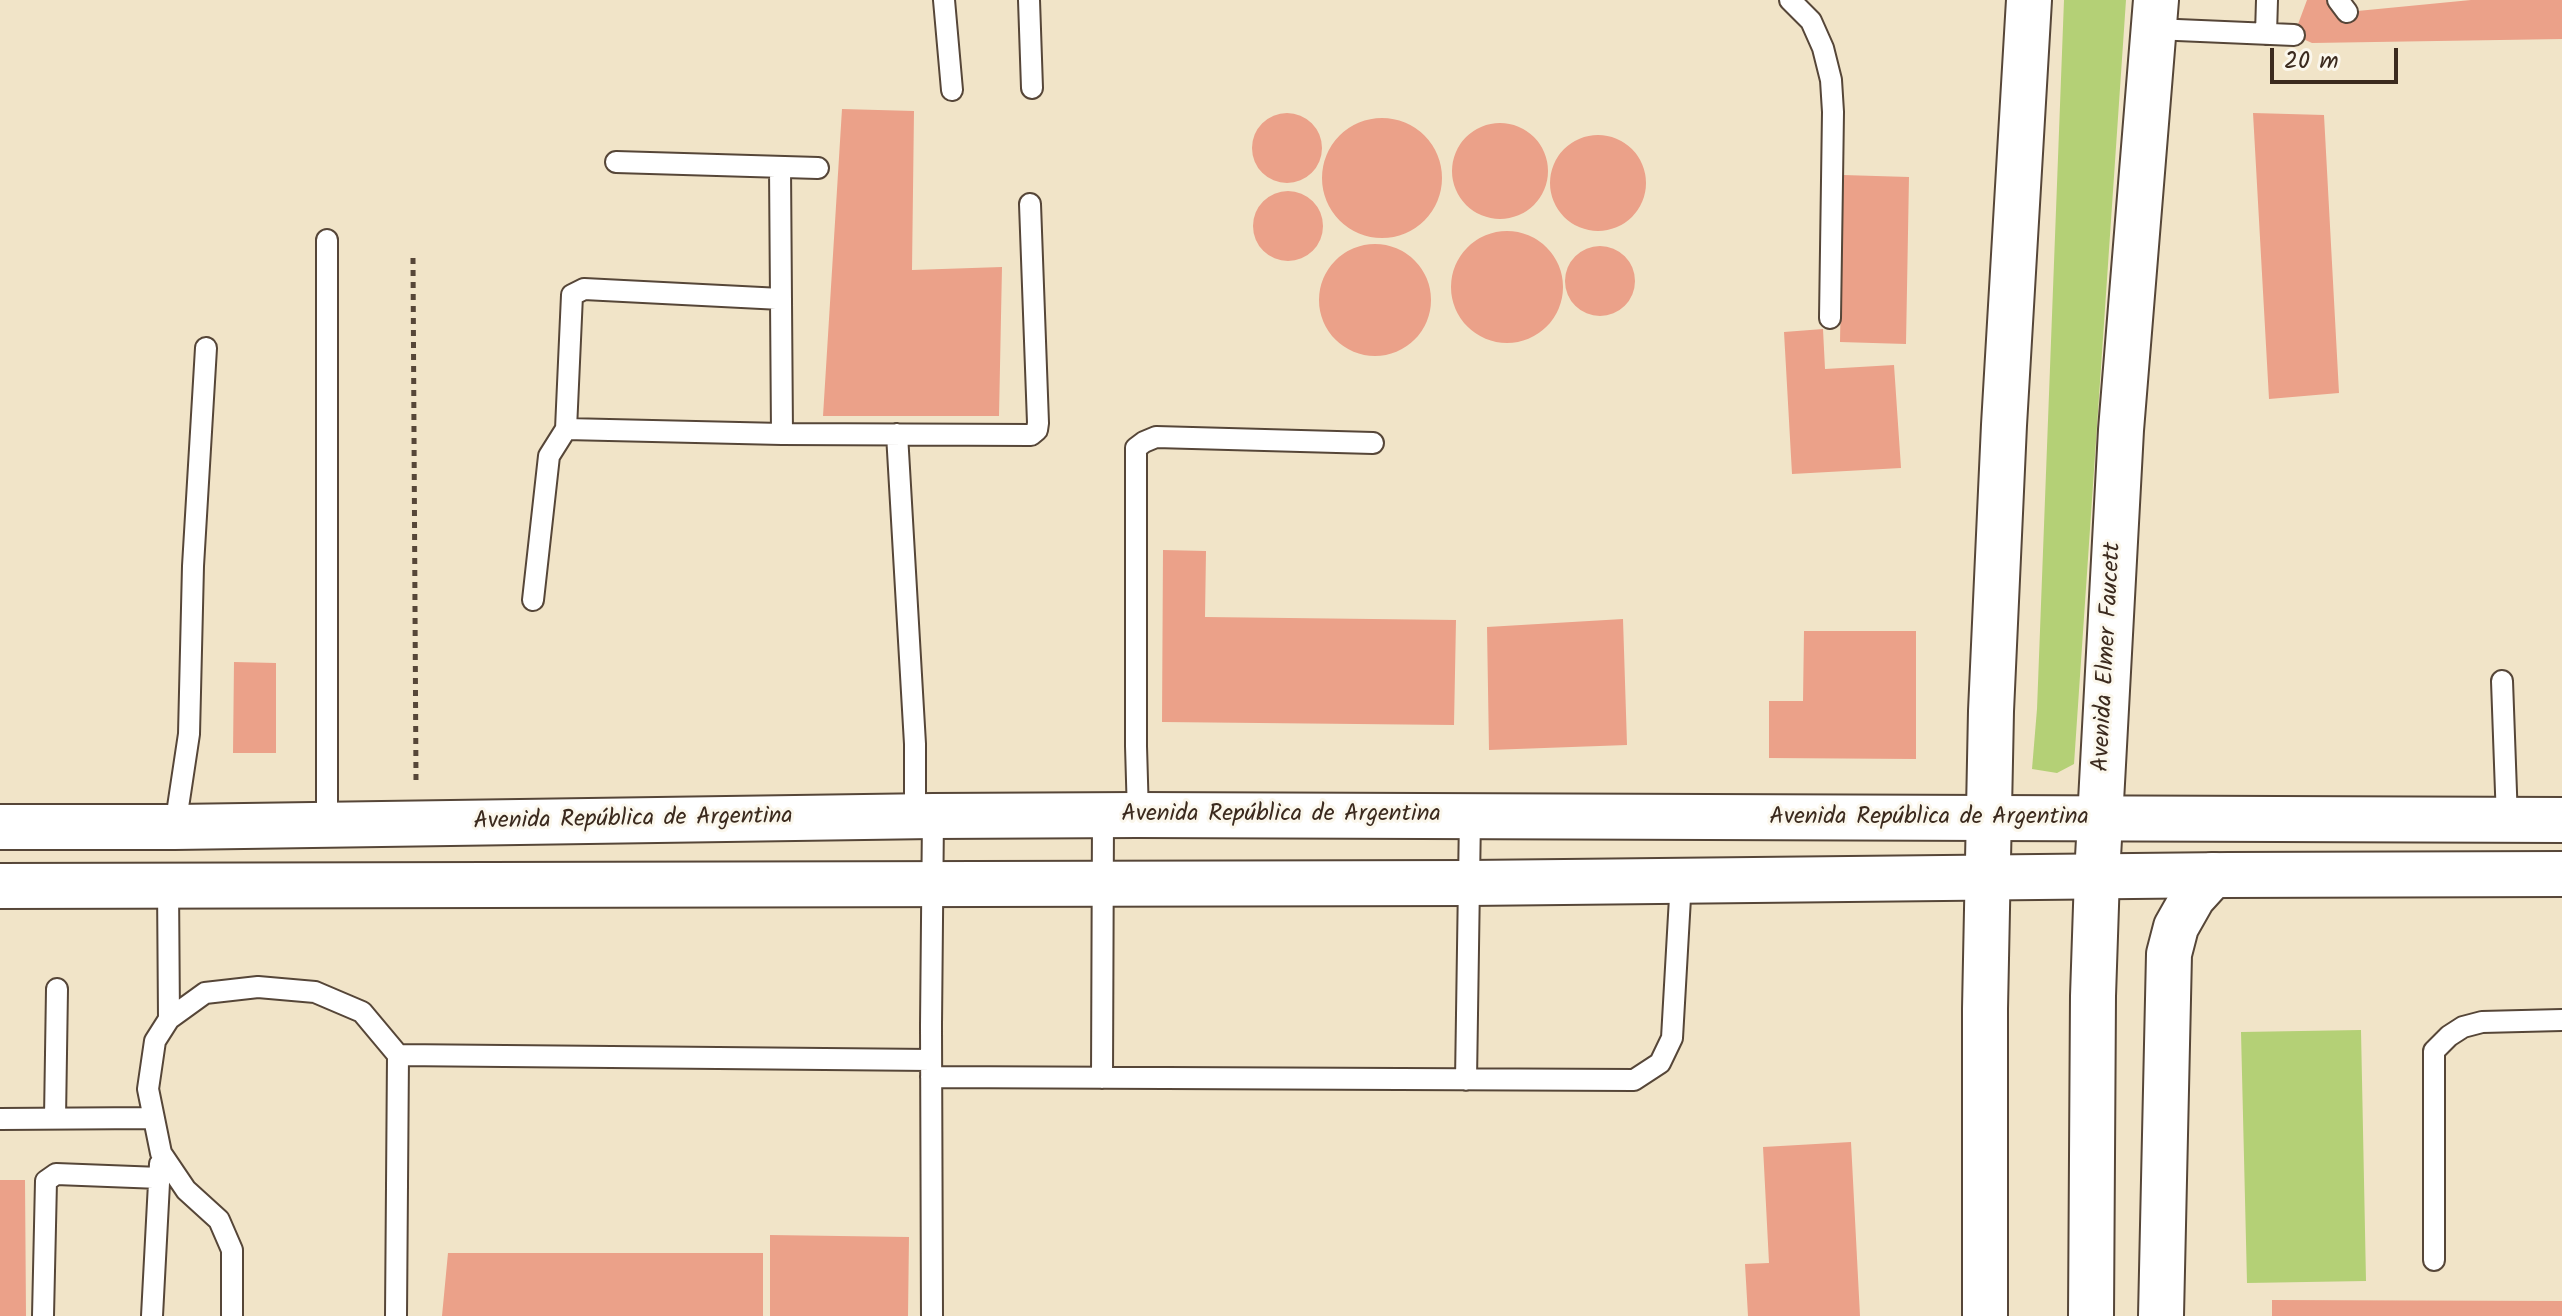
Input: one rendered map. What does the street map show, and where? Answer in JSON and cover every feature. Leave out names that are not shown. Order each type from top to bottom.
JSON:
[{"type":"main road","points":[[1985,1316],[1987,877],[2003,441],[2029,0]]},
{"type":"main road","name":"Avenida Elmer Faucett","points":[[2091,1316],[2097,876],[2121,430],[2155,14]]},
{"type":"main road","name":"Avenida República de Argentina","points":[[0,827],[327,826],[1120,815],[2562,820]]},
{"type":"main road","points":[[113,827],[114,885]]},
{"type":"main road","points":[[0,886],[1469,883],[2562,874]]},
{"type":"main road","points":[[2161,1316],[2169,954],[2176,927],[2193,897],[2213,875]]},
{"type":"lane","points":[[944,0],[952,90]]},
{"type":"lane","points":[[1029,0],[1032,88]]},
{"type":"lane","points":[[1790,0],[1811,21],[1823,48],[1831,80],[1830,318]]},
{"type":"lane","points":[[2266,34],[2267,0]]},
{"type":"lane","points":[[2155,14],[2266,34],[2294,35]]},
{"type":"lane","points":[[616,162],[818,168]]},
{"type":"lane","points":[[780,167],[782,434]]},
{"type":"lane","points":[[566,429],[1031,435],[1037,430],[1030,204]]},
{"type":"lane","points":[[327,240],[327,826]]},
{"type":"lane","points":[[533,600],[549,456],[566,429],[572,295],[576,291],[781,299]]},
{"type":"lane","points":[[175,827],[189,734],[193,566],[206,348]]},
{"type":"lane","points":[[897,434],[915,744],[932,884],[932,1316]]},
{"type":"lane","points":[[1102,1078],[1103,884],[1136,746],[1136,448],[1156,437],[1373,443]]},
{"type":"lane","points":[[2502,681],[2507,820]]},
{"type":"lane","points":[[1466,1080],[1470,816]]},
{"type":"lane","points":[[398,1055],[931,1068],[1102,1078],[1634,1080],[1660,1063],[1672,1038],[1681,880]]},
{"type":"lane","points":[[168,885],[169,1019]]},
{"type":"lane","points":[[152,1316],[161,1153],[148,1089],[155,1041],[169,1019],[205,993],[258,987],[315,992],[362,1012],[398,1055],[396,1316]]},
{"type":"lane","points":[[55,1118],[57,989]]},
{"type":"lane","points":[[2434,1260],[2434,1051],[2463,1027],[2482,1022],[2562,1020]]},
{"type":"lane","points":[[0,1119],[153,1118]]},
{"type":"lane","points":[[161,1153],[186,1190],[219,1220],[228,1240],[232,1250],[232,1316]]},
{"type":"lane","points":[[43,1316],[46,1181],[56,1174],[160,1178]]},
{"type":"path","points":[[413,258],[417,824]]},
{"type":"green space","points":[[2064,0],[2126,0],[2074,764],[2057,773],[2032,769],[2037,709]]},
{"type":"green space","points":[[2361,1030],[2366,1281],[2247,1283],[2241,1032]]},
{"type":"building","points":[[2307,0],[2326,0],[2347,12],[2471,0],[2562,0],[2562,39],[2312,43],[2294,35]]},
{"type":"building","points":[[842,109],[914,111],[912,270],[1002,267],[999,416],[823,416]]},
{"type":"building","points":[[1287,113],[1312,123],[1322,148],[1312,173],[1287,183],[1262,173],[1252,148],[1262,123]]},
{"type":"building","points":[[2253,113],[2324,115],[2339,393],[2269,399]]},
{"type":"building","points":[[1382,118],[1405,123],[1424,136],[1437,155],[1442,178],[1437,201],[1424,220],[1405,233],[1382,238],[1359,233],[1340,220],[1327,201],[1322,178],[1327,155],[1340,136],[1359,123]]},
{"type":"building","points":[[1500,123],[1518,127],[1534,137],[1544,153],[1548,171],[1544,189],[1534,205],[1518,215],[1500,219],[1482,215],[1466,205],[1456,189],[1452,171],[1456,153],[1466,137],[1482,127]]},
{"type":"building","points":[[1598,135],[1616,139],[1632,149],[1642,165],[1646,183],[1642,201],[1632,217],[1616,227],[1598,231],[1580,227],[1564,217],[1554,201],[1550,183],[1554,165],[1564,149],[1580,139]]},
{"type":"building","points":[[1843,175],[1909,177],[1906,344],[1840,342]]},
{"type":"building","points":[[1288,191],[1313,201],[1323,226],[1313,251],[1288,261],[1263,251],[1253,226],[1263,201]]},
{"type":"building","points":[[1507,231],[1529,235],[1547,247],[1559,265],[1563,287],[1559,309],[1547,327],[1529,339],[1507,343],[1485,339],[1467,327],[1455,309],[1451,287],[1455,265],[1467,247],[1485,235]]},
{"type":"building","points":[[1375,244],[1397,248],[1415,260],[1427,278],[1431,300],[1427,322],[1415,340],[1397,352],[1375,356],[1353,352],[1335,340],[1323,322],[1319,300],[1323,278],[1335,260],[1353,248]]},
{"type":"building","points":[[1600,246],[1625,256],[1635,281],[1625,306],[1600,316],[1575,306],[1565,281],[1575,256]]},
{"type":"building","points":[[1823,329],[1825,369],[1894,365],[1901,468],[1792,474],[1784,332]]},
{"type":"building","points":[[1163,550],[1206,551],[1205,617],[1456,620],[1454,725],[1162,722]]},
{"type":"building","points":[[1623,619],[1627,745],[1489,750],[1487,627]]},
{"type":"building","points":[[1804,631],[1916,631],[1916,759],[1769,758],[1769,701],[1803,701]]},
{"type":"building","points":[[234,662],[276,663],[276,753],[233,753]]},
{"type":"building","points":[[1851,1142],[1860,1316],[1748,1316],[1745,1264],[1769,1263],[1763,1147]]},
{"type":"building","points":[[0,1180],[25,1180],[26,1316],[0,1316]]},
{"type":"building","points":[[770,1235],[909,1237],[908,1316],[770,1316]]},
{"type":"building","points":[[448,1253],[763,1253],[763,1316],[442,1316]]},
{"type":"building","points":[[2272,1300],[2562,1301],[2562,1316],[2272,1316]]}]
